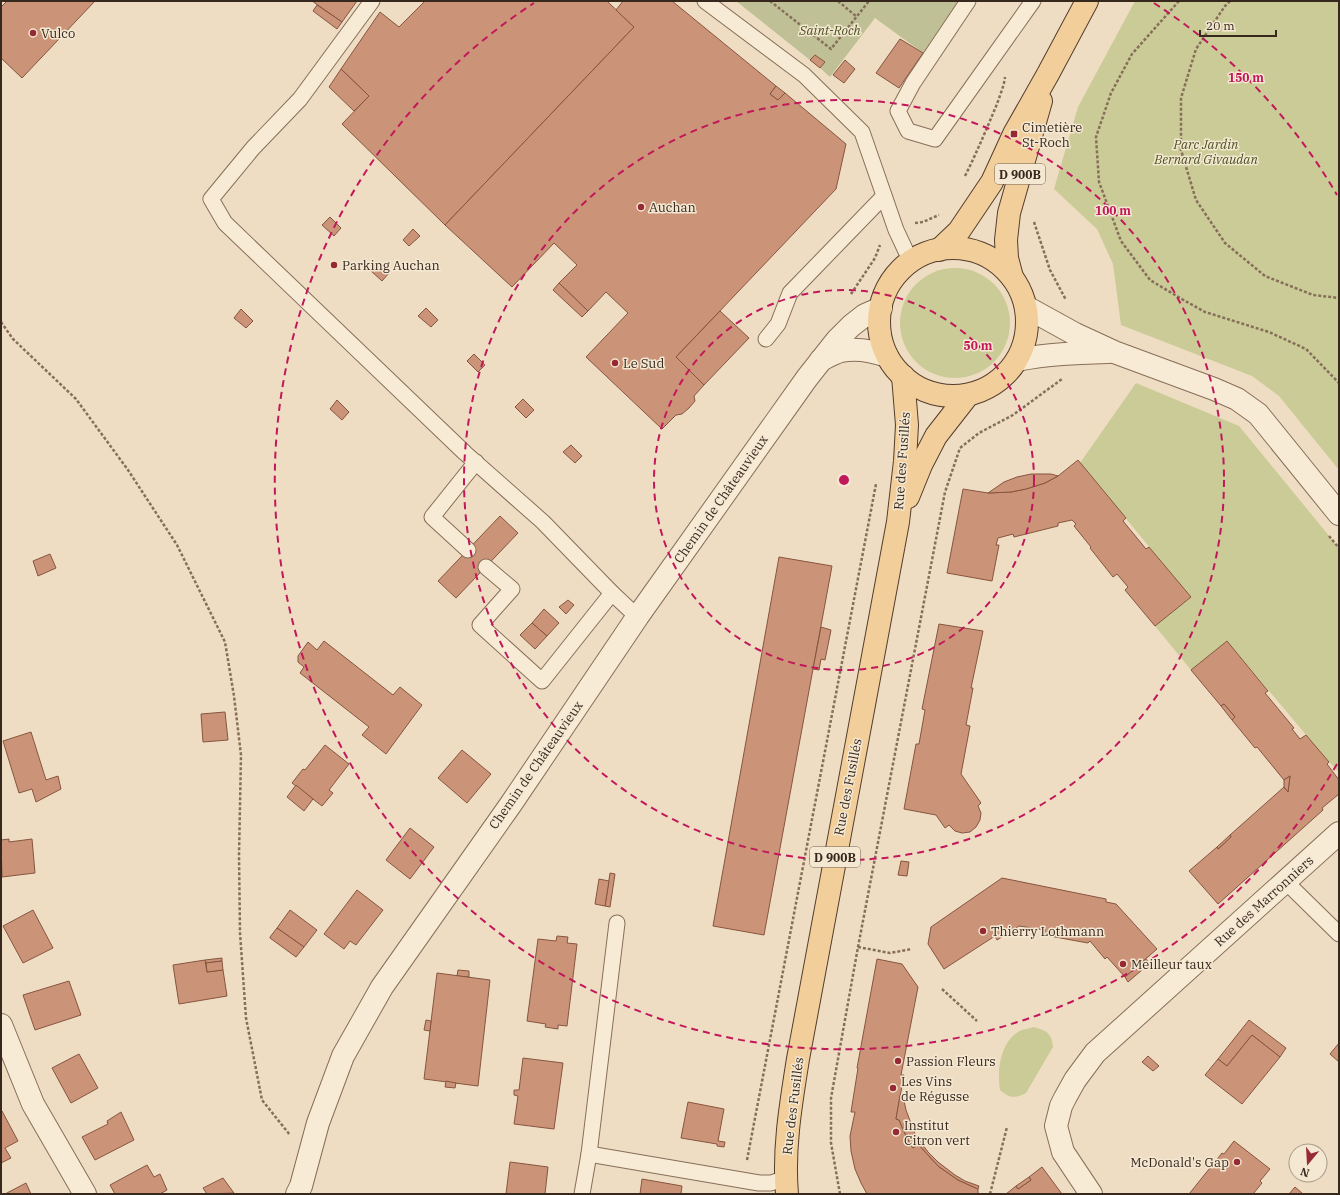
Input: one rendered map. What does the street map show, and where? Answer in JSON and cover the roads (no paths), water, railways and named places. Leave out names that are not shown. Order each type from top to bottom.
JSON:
[{"type":"main road","name":"D 900B","points":[[939,250],[959,231],[992,182],[1014,134],[1087,1]]},
{"type":"main road","name":"D 900B","points":[[1012,277],[1007,258],[1006,240],[1009,213],[1048,74]]},
{"type":"main road","points":[[959,249],[979,253],[997,263],[1012,277],[1021,291],[1026,307],[1027,334],[1018,360],[1005,376],[987,388],[968,395],[950,396],[933,394],[917,386],[903,376],[887,356],[882,340],[879,324],[881,308],[887,290],[897,274],[911,262],[924,254],[939,250],[959,249]]},
{"type":"main road","name":"Rue des Fusillés","points":[[787,1186],[789,1113],[798,1059],[898,522],[905,462],[907,425],[903,376]]},
{"type":"main road","name":"Rue des Fusillés","points":[[898,522],[921,465],[936,436],[968,395]]},
{"type":"street","points":[[1026,307],[1073,343],[1114,352],[1237,399],[1258,414],[1339,514]]},
{"type":"street","name":"Chemin de Châteauvieux","points":[[297,1194],[301,1186],[318,1123],[343,1056],[382,987],[511,804],[638,616],[821,360],[850,326],[865,315],[881,308]]},
{"type":"street","points":[[1018,360],[1042,355],[1073,343]]},
{"type":"street","name":"Chemin de Châteauvieux","points":[[821,360],[840,351],[856,350],[874,352],[887,356]]},
{"type":"street","name":"Rue des Marronniers","points":[[1091,1194],[1063,1152],[1056,1126],[1061,1106],[1075,1080],[1095,1053],[1339,833]]},
{"type":"street","points":[[1,1025],[34,1104],[85,1194]]},
{"type":"lane","points":[[372,1],[300,100],[253,148],[211,199],[225,223],[476,462],[542,522],[612,593],[638,616]]},
{"type":"lane","points":[[706,1],[804,75],[862,132],[896,230],[911,262]]},
{"type":"lane","points":[[968,1],[913,83],[898,111],[908,131],[935,140],[1033,1]]},
{"type":"lane","points":[[766,339],[778,324],[790,293],[884,196]]},
{"type":"lane","points":[[468,550],[432,517],[476,462]]},
{"type":"lane","points":[[486,567],[512,589],[480,625],[542,682],[612,593]]},
{"type":"lane","points":[[1285,881],[1339,934]]},
{"type":"lane","points":[[582,1194],[589,1154],[617,923]]},
{"type":"lane","points":[[589,1154],[758,1183],[771,1183],[787,1186]]},
{"type":"place","name":"Vulco","points":[[33,33]]},
{"type":"place","name":"Cimetière St-Roch","points":[[1014,134]]},
{"type":"place","name":"Auchan","points":[[641,207]]},
{"type":"place","name":"Parking Auchan","points":[[334,265]]},
{"type":"place","name":"Le Sud","points":[[615,363]]},
{"type":"place","name":"Thierry Lothmann","points":[[983,931]]},
{"type":"place","name":"Meilleur taux","points":[[1123,964]]},
{"type":"place","name":"Passion Fleurs","points":[[898,1061]]},
{"type":"place","name":"Les Vins de Régusse","points":[[893,1088]]},
{"type":"place","name":"Institut Citron vert","points":[[896,1132]]},
{"type":"place","name":"McDonald's Gap","points":[[1237,1162]]},
{"type":"park label","name":"Saint-Roch","points":[[830,30]]},
{"type":"park label","name":"Parc Jardin Bernard Givaudan","points":[[1206,152]]}]
